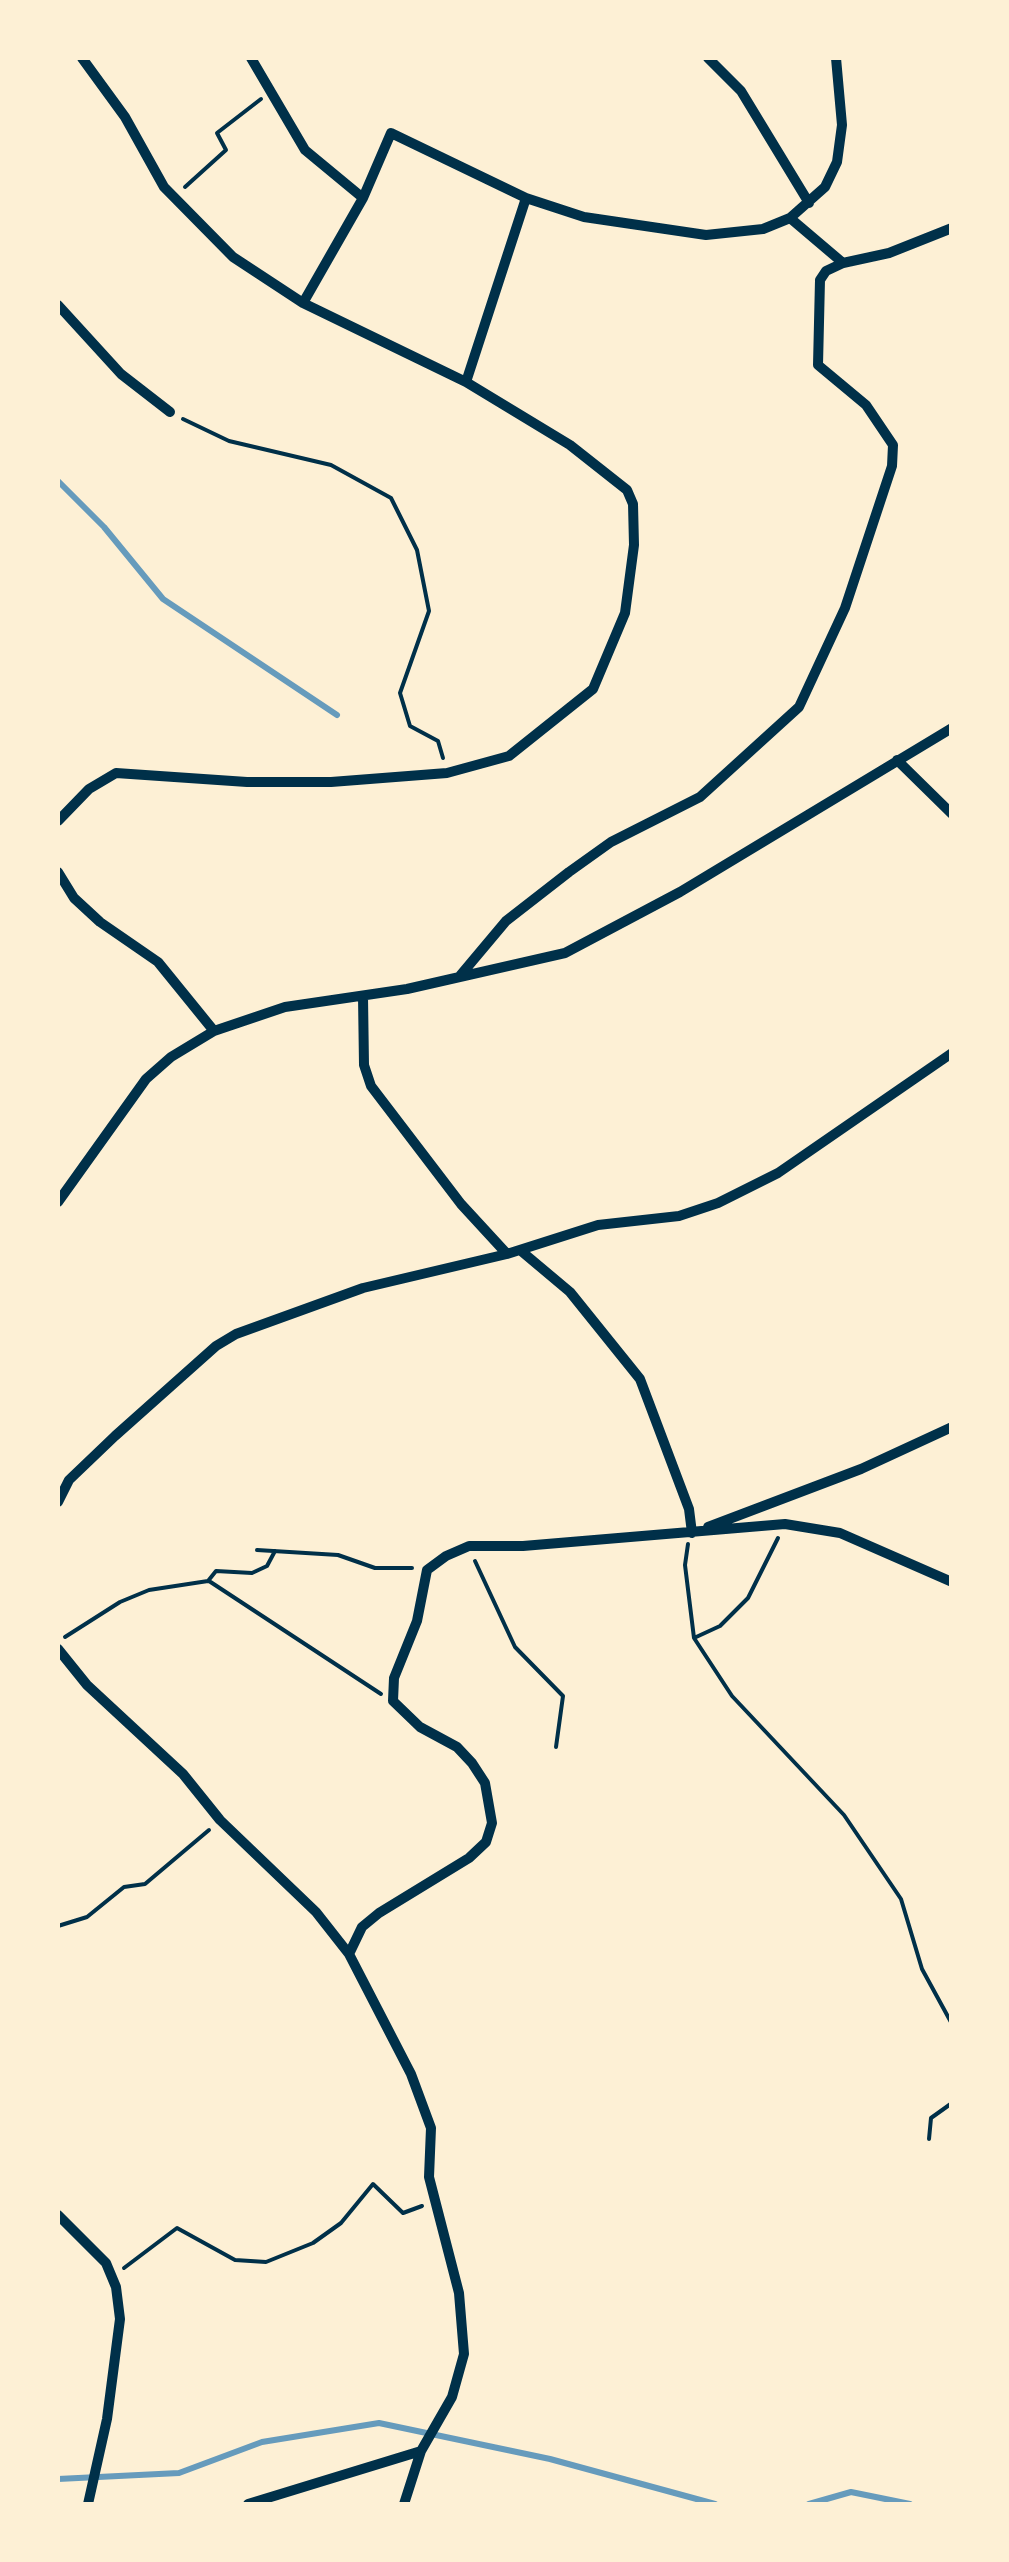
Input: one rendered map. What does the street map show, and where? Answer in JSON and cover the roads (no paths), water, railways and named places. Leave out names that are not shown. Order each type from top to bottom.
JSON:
[{"type":"street","points":[[58,821],[89,790],[116,773],[262,782],[446,773],[477,768],[527,746],[592,689],[625,613],[634,545],[633,504],[627,490],[570,446],[466,382],[302,303],[233,257],[174,197],[82,58]]},
{"type":"street","points":[[251,58],[305,150],[363,198]]},
{"type":"street","points":[[708,58],[741,91],[808,203]]},
{"type":"street","points":[[302,303],[363,198],[391,133],[526,198],[584,217],[706,235],[763,228],[790,218],[824,188],[837,162],[842,125],[836,58]]},
{"type":"street","points":[[466,382],[526,198]]},
{"type":"street","points":[[790,218],[843,263]]},
{"type":"street","points":[[458,977],[506,922],[553,884],[611,842],[700,797],[799,707],[845,608],[892,466],[893,445],[866,405],[818,364],[820,280],[826,271],[843,263],[889,253],[952,228]]},
{"type":"street","points":[[58,305],[121,374],[170,412]]},
{"type":"street","points":[[58,1202],[146,1079],[171,1057],[214,1031],[284,1007],[363,997],[546,959],[604,934],[952,728]]},
{"type":"street","points":[[897,760],[952,814]]},
{"type":"street","points":[[58,872],[74,898],[100,922],[158,962],[214,1031]]},
{"type":"street","points":[[363,997],[364,1065],[371,1086],[461,1204],[506,1254]]},
{"type":"street","points":[[58,1502],[69,1480],[129,1423],[216,1346],[236,1334],[363,1288],[506,1254],[598,1225],[679,1216],[745,1192],[952,1054]]},
{"type":"street","points":[[520,1250],[570,1292],[640,1379],[689,1509],[690,1534]]},
{"type":"street","points":[[690,1534],[861,1469],[952,1427]]},
{"type":"street","points":[[349,1954],[362,1927],[379,1913],[470,1858],[486,1842],[492,1822],[485,1783],[472,1762],[457,1747],[420,1727],[393,1701],[394,1678],[417,1621],[427,1570],[469,1546],[690,1534],[784,1524],[840,1534],[952,1582]]},
{"type":"street","points":[[58,1646],[88,1686],[183,1774],[220,1820],[316,1912],[349,1954],[425,2108],[431,2128],[433,2201],[459,2293],[464,2354],[452,2397],[421,2452],[404,2504]]},
{"type":"street","points":[[58,2215],[88,2242],[112,2277],[120,2319],[119,2348],[88,2504]]},
{"type":"street","points":[[248,2504],[421,2452]]},
{"type":"waterway","points":[[58,481],[104,527],[163,599],[337,715]]},
{"type":"waterway","points":[[58,2479],[179,2473],[262,2442],[379,2423],[550,2459],[715,2504]]},
{"type":"waterway","points":[[809,2504],[851,2492],[910,2504]]}]
